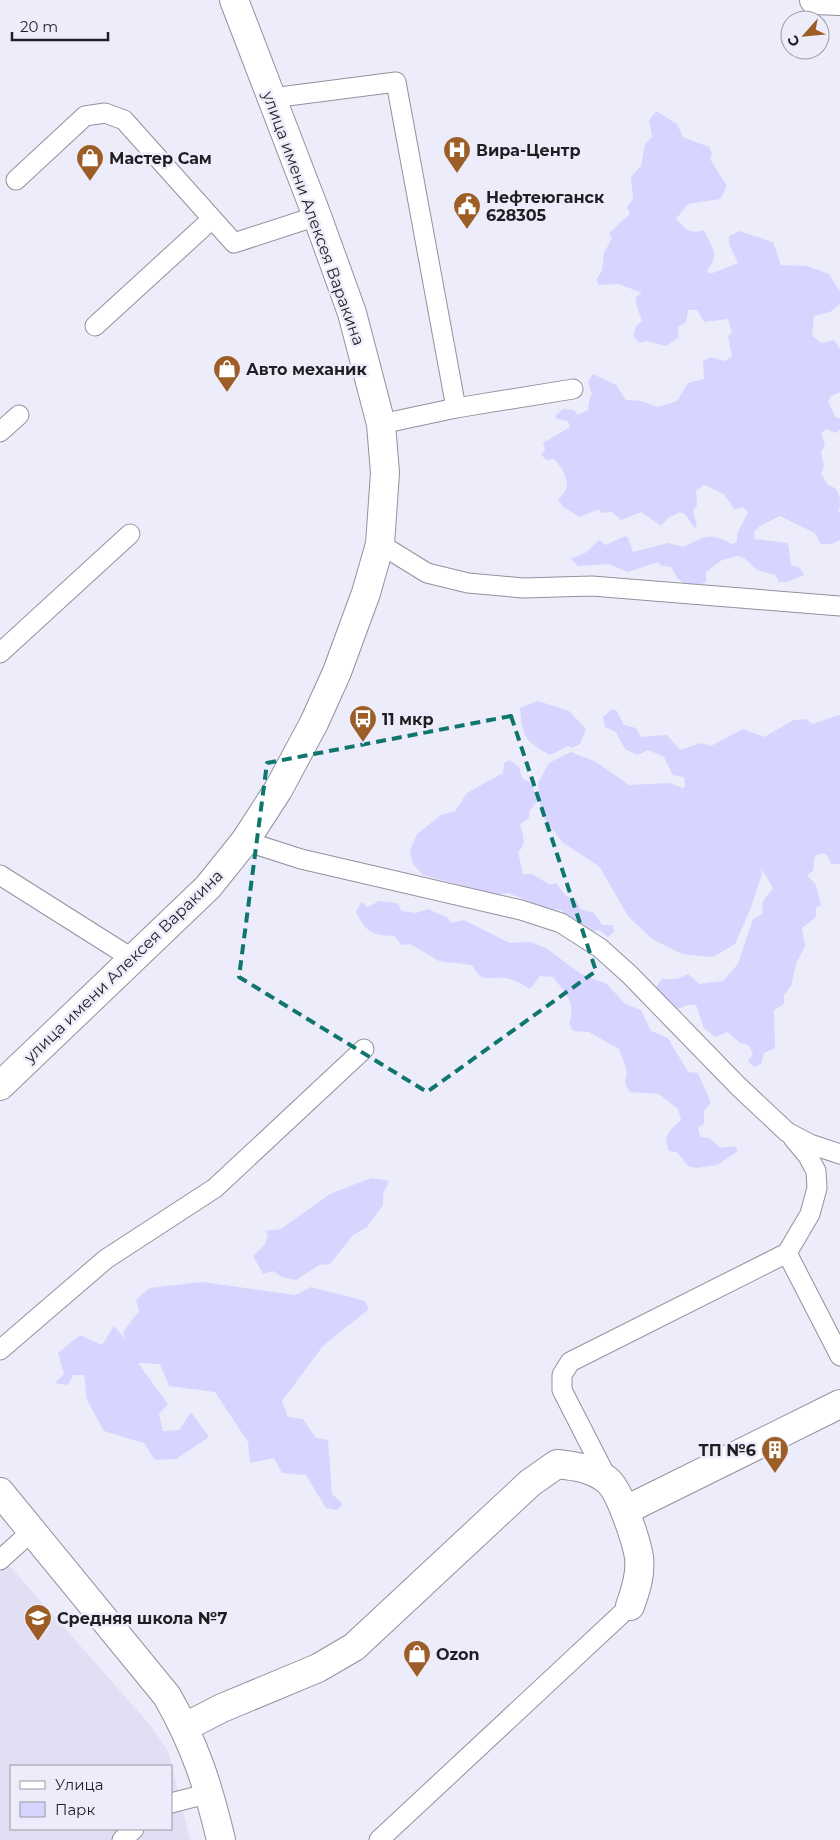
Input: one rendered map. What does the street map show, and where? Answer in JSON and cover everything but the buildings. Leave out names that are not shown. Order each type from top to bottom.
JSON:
[{"type":"street","name":"улица имени Алексея Варакина","points":[[0,1086],[208,887],[245,841],[278,790],[314,723],[337,672],[366,593],[380,544],[385,473],[381,424],[352,313],[234,0]]},
{"type":"street","points":[[814,0],[840,1]]},
{"type":"street","points":[[626,1510],[840,1404]]},
{"type":"street","points":[[185,1727],[222,1708],[318,1668],[354,1647],[530,1483],[556,1464],[584,1467],[608,1480],[626,1510],[639,1558],[638,1584],[630,1606]]},
{"type":"street","points":[[0,1492],[166,1696],[185,1727],[210,1793],[221,1840]]},
{"type":"lane","points":[[272,98],[396,82],[456,408]]},
{"type":"lane","points":[[16,180],[85,116],[105,113],[124,120],[234,242],[317,216]]},
{"type":"lane","points":[[95,326],[212,219]]},
{"type":"lane","points":[[381,424],[456,408],[574,389]]},
{"type":"lane","points":[[0,432],[19,414]]},
{"type":"lane","points":[[0,653],[130,534]]},
{"type":"lane","points":[[380,544],[427,573],[468,583],[523,588],[592,586],[840,606]]},
{"type":"lane","points":[[245,841],[301,859],[521,910],[560,923],[600,948],[630,975],[744,1092],[787,1132],[808,1156],[816,1171],[817,1188],[810,1214],[787,1253],[570,1362],[562,1374],[562,1390],[608,1480]]},
{"type":"lane","points":[[0,875],[133,959]]},
{"type":"lane","points":[[0,1350],[106,1259],[215,1188],[364,1049]]},
{"type":"lane","points":[[787,1132],[810,1144],[840,1154]]},
{"type":"lane","points":[[787,1253],[840,1356]]},
{"type":"lane","points":[[0,1560],[32,1531]]},
{"type":"lane","points":[[379,1840],[630,1606]]},
{"type":"lane","points":[[172,1803],[210,1793]]},
{"type":"lane","points":[[122,1840],[133,1830]]},
{"type":"highlighted area","points":[[511,716],[596,971],[427,1092],[239,977],[267,763]]},
{"type":"shaded area","name":"Средняя школа №7","points":[[0,1555],[151,1726],[168,1751],[171,1765],[10,1765],[10,1830],[172,1830],[172,1767],[190,1840],[0,1840]]},
{"type":"green space","points":[[656,111],[677,124],[683,137],[709,147],[712,154],[710,159],[727,186],[720,199],[688,204],[676,219],[691,231],[704,230],[714,255],[711,265],[707,270],[710,274],[738,263],[729,244],[729,236],[739,231],[773,242],[781,265],[807,266],[829,274],[840,292],[840,304],[830,312],[814,316],[812,336],[822,343],[834,340],[840,349],[840,392],[831,396],[828,402],[836,418],[840,418],[840,429],[836,433],[826,429],[821,433],[825,445],[821,452],[824,466],[821,474],[828,485],[835,488],[839,496],[840,540],[832,544],[821,544],[815,533],[780,516],[760,526],[754,532],[755,539],[788,543],[791,565],[800,568],[804,575],[787,582],[779,582],[775,575],[757,570],[744,558],[737,556],[722,560],[706,572],[706,582],[692,589],[678,579],[671,567],[661,566],[658,562],[628,572],[609,564],[578,566],[571,559],[587,552],[599,540],[606,545],[625,536],[628,538],[633,552],[668,543],[683,547],[707,537],[717,538],[731,544],[737,542],[737,534],[748,512],[743,507],[734,509],[724,494],[704,485],[696,491],[697,505],[693,511],[697,526],[694,528],[686,515],[680,512],[668,518],[661,526],[641,512],[621,520],[612,512],[602,513],[599,509],[580,517],[563,507],[558,499],[565,492],[567,485],[566,477],[561,468],[554,459],[547,460],[541,455],[545,450],[543,443],[570,427],[568,421],[557,419],[555,416],[563,409],[574,410],[578,415],[588,410],[592,395],[588,382],[593,374],[616,385],[626,400],[641,401],[658,407],[677,401],[688,383],[704,379],[703,361],[711,357],[724,361],[732,357],[728,336],[732,333],[728,319],[704,322],[697,310],[688,310],[686,322],[678,327],[679,337],[666,346],[646,341],[639,343],[633,336],[637,325],[642,321],[636,304],[636,297],[642,293],[619,284],[599,285],[596,280],[602,271],[604,253],[612,238],[609,233],[630,214],[627,207],[633,199],[631,177],[641,166],[645,144],[652,137],[649,121]]},
{"type":"green space","points":[[538,701],[569,711],[586,729],[580,744],[572,748],[568,746],[550,755],[530,742],[522,726],[520,708]]},
{"type":"green space","points":[[612,709],[617,711],[624,725],[636,728],[641,737],[667,735],[680,750],[701,743],[711,746],[743,729],[764,737],[794,720],[806,719],[812,724],[840,715],[840,864],[831,864],[827,855],[822,853],[815,856],[813,871],[807,875],[816,885],[821,905],[816,908],[816,917],[802,928],[805,946],[796,964],[791,986],[784,995],[784,1004],[774,1010],[775,1048],[764,1053],[761,1064],[754,1067],[748,1061],[753,1054],[748,1045],[740,1043],[727,1032],[715,1037],[704,1028],[696,1005],[687,1005],[672,1012],[654,990],[662,979],[677,979],[688,974],[699,984],[723,981],[738,964],[753,919],[762,914],[763,901],[773,888],[761,868],[762,874],[750,910],[735,944],[713,957],[682,954],[652,939],[628,916],[599,866],[563,843],[541,814],[538,783],[549,763],[571,752],[596,762],[629,785],[669,783],[683,788],[685,786],[684,777],[673,775],[664,757],[648,750],[638,755],[625,749],[616,732],[605,727],[603,717]]},
{"type":"green space","points":[[510,760],[519,767],[522,778],[531,783],[538,800],[529,812],[529,818],[520,824],[523,846],[518,852],[523,874],[532,874],[550,885],[556,883],[566,896],[576,900],[580,909],[594,913],[602,925],[612,925],[615,931],[608,937],[599,930],[580,933],[570,926],[562,910],[546,908],[508,893],[481,897],[461,885],[423,875],[413,864],[410,850],[417,834],[441,815],[455,811],[467,793],[503,773],[504,763]]},
{"type":"green space","points":[[379,901],[397,903],[402,911],[416,913],[428,909],[448,918],[451,923],[464,920],[510,943],[530,942],[546,948],[581,974],[607,984],[625,1004],[641,1010],[651,1031],[668,1038],[688,1072],[698,1073],[711,1103],[704,1110],[704,1124],[698,1127],[700,1137],[709,1138],[721,1148],[735,1146],[738,1151],[717,1165],[697,1168],[688,1166],[677,1152],[669,1151],[666,1141],[668,1133],[681,1120],[678,1109],[659,1094],[630,1092],[625,1083],[627,1071],[619,1049],[589,1032],[573,1031],[569,1023],[572,1010],[571,1004],[553,977],[540,976],[530,989],[508,979],[483,977],[479,975],[472,965],[439,961],[410,944],[401,945],[395,936],[375,934],[367,929],[356,912],[361,902],[368,907]]},
{"type":"green space","points":[[371,1178],[389,1181],[383,1194],[383,1205],[367,1227],[353,1235],[330,1264],[319,1265],[296,1280],[282,1277],[273,1271],[263,1274],[253,1256],[265,1244],[268,1234],[265,1231],[281,1229],[330,1194]]},
{"type":"green space","points":[[202,1282],[295,1295],[311,1287],[365,1301],[369,1309],[323,1346],[282,1401],[288,1417],[303,1419],[316,1438],[328,1440],[332,1494],[343,1504],[337,1510],[326,1508],[306,1475],[282,1473],[274,1458],[250,1463],[248,1442],[215,1392],[169,1386],[160,1364],[138,1363],[168,1404],[159,1414],[163,1431],[179,1430],[191,1412],[209,1437],[176,1459],[155,1460],[144,1443],[104,1431],[87,1400],[84,1375],[73,1375],[68,1385],[55,1383],[64,1374],[58,1353],[80,1335],[102,1345],[114,1326],[126,1340],[123,1332],[139,1311],[136,1300],[149,1288]]},
{"type":"place","name":"Вира-Центр","points":[[457,174]]},
{"type":"place","name":"Мастер Сам","points":[[90,182]]},
{"type":"place","name":"Нефтеюганск 628305","points":[[467,230]]},
{"type":"place","name":"Авто механик","points":[[227,393]]},
{"type":"place","name":"11 мкр","points":[[363,743]]},
{"type":"place","name":"ТП №6","points":[[775,1474]]},
{"type":"place","name":"Средняя школа №7","points":[[38,1642]]},
{"type":"place","name":"Ozon","points":[[417,1678]]}]
